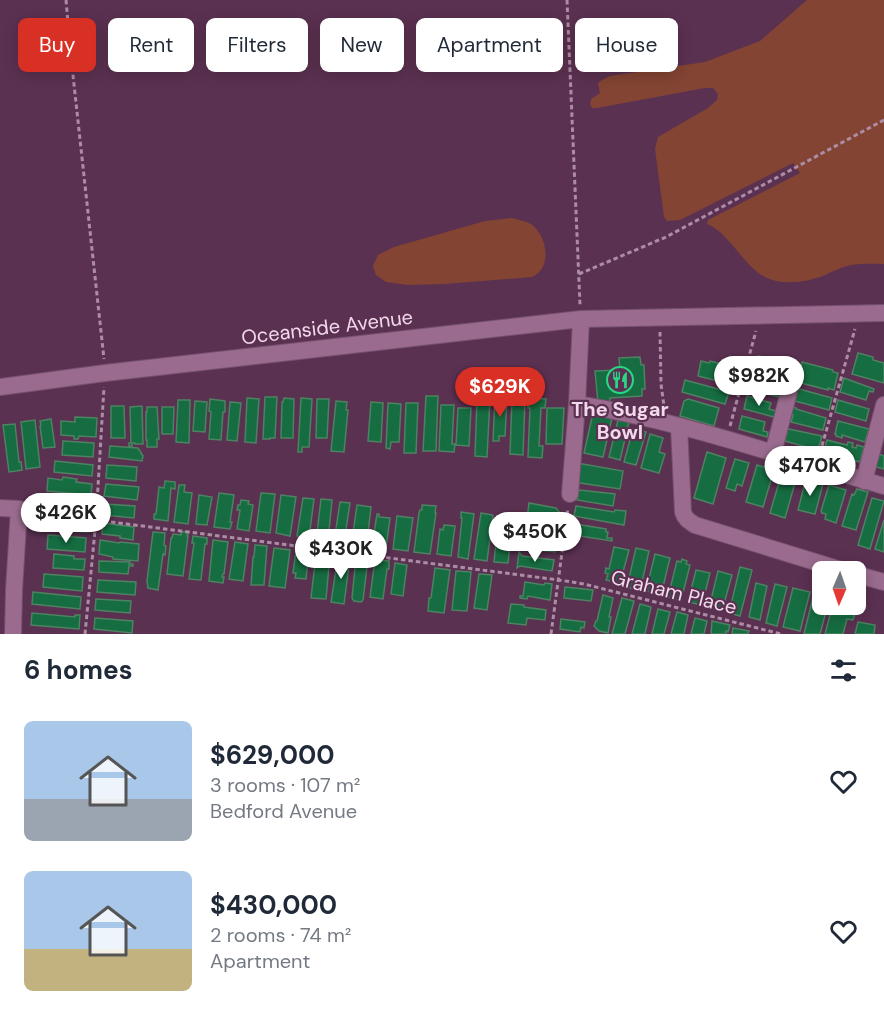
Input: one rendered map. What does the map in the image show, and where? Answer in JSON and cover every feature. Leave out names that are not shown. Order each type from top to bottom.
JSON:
[{"type":"street","name":"Oceanside Avenue","points":[[0,387],[581,319],[884,314]]},
{"type":"street","points":[[570,494],[581,319]]},
{"type":"street","points":[[773,453],[790,388]]},
{"type":"street","points":[[577,404],[618,411],[726,439],[884,486]]},
{"type":"street","points":[[864,481],[884,405]]},
{"type":"street","points":[[673,425],[683,512],[689,522],[812,561]]},
{"type":"street","points":[[0,508],[19,509],[13,634]]},
{"type":"street","points":[[866,577],[884,582]]},
{"type":"path","points":[[66,0],[105,373],[96,520],[85,634]]},
{"type":"path","points":[[567,0],[581,319]]},
{"type":"path","points":[[579,274],[666,237],[884,120]]},
{"type":"path","points":[[816,466],[859,314]]},
{"type":"path","points":[[726,439],[760,315]]},
{"type":"path","points":[[660,317],[661,384],[673,425]]},
{"type":"path","points":[[551,634],[570,494]]},
{"type":"path","name":"Graham Place","points":[[96,520],[559,580],[781,634]]},
{"type":"shaded area","points":[[807,0],[884,0],[884,264],[852,265],[811,280],[787,282],[772,280],[757,272],[722,234],[707,224],[708,220],[800,173],[793,163],[680,220],[667,221],[664,217],[655,149],[658,137],[708,108],[717,100],[718,94],[713,88],[597,108],[592,108],[590,104],[591,99],[600,93],[598,83],[610,76],[637,72],[678,72],[678,66],[705,62],[760,41]]},
{"type":"shaded area","points":[[512,218],[531,224],[544,243],[543,266],[539,273],[532,277],[408,285],[386,282],[376,275],[373,266],[378,255],[394,247],[485,221]]},
{"type":"building","points":[[858,353],[884,363],[884,383],[852,374]]},
{"type":"building","points":[[759,356],[775,362],[777,358],[787,361],[782,377],[756,371]]},
{"type":"building","name":"The Sugar Bowl","points":[[640,357],[641,365],[644,365],[645,389],[642,389],[642,396],[610,398],[610,403],[598,403],[595,371],[620,370],[619,358]]},
{"type":"building","points":[[701,361],[709,363],[710,361],[734,369],[730,384],[698,376]]},
{"type":"building","points":[[802,362],[838,373],[834,390],[797,382]]},
{"type":"building","points":[[752,376],[778,383],[775,393],[779,394],[779,397],[749,389]]},
{"type":"building","points":[[844,378],[874,389],[873,392],[869,391],[866,400],[840,392]]},
{"type":"building","points":[[685,380],[729,392],[725,404],[682,392]]},
{"type":"building","points":[[795,386],[832,398],[829,410],[791,400]]},
{"type":"building","points":[[426,396],[438,396],[436,451],[423,451]]},
{"type":"building","points":[[747,396],[771,403],[769,409],[776,411],[774,417],[744,409]]},
{"type":"building","points":[[265,397],[277,397],[275,438],[270,439],[263,439]]},
{"type":"building","points":[[495,397],[507,398],[505,436],[499,436],[499,441],[493,441]]},
{"type":"building","points":[[247,398],[259,399],[256,443],[245,442]]},
{"type":"building","points":[[284,398],[294,399],[293,438],[281,438]]},
{"type":"building","points":[[301,398],[312,399],[309,447],[302,447],[302,452],[298,452]]},
{"type":"building","points":[[512,398],[525,399],[523,455],[510,454]]},
{"type":"building","points":[[529,398],[546,399],[545,408],[541,408],[539,446],[543,446],[542,458],[528,457]]},
{"type":"building","points":[[210,399],[225,401],[221,440],[209,439]]},
{"type":"building","points":[[317,399],[329,399],[327,438],[316,438]]},
{"type":"building","points":[[477,399],[490,399],[487,457],[475,456]]},
{"type":"building","points":[[688,399],[719,408],[714,426],[680,416],[684,401]]},
{"type":"building","points":[[178,400],[190,400],[189,443],[176,442]]},
{"type":"building","points":[[838,400],[869,409],[866,421],[835,412]]},
{"type":"building","points":[[195,401],[207,402],[205,432],[193,431]]},
{"type":"building","points":[[336,401],[347,402],[344,452],[331,451]]},
{"type":"building","points":[[230,402],[241,403],[237,441],[227,440]]},
{"type":"building","points":[[371,402],[383,403],[381,442],[368,441]]},
{"type":"building","points":[[388,403],[401,404],[399,442],[391,442],[390,449],[386,448]]},
{"type":"building","points":[[406,403],[418,403],[416,453],[404,453]]},
{"type":"building","points":[[441,405],[454,405],[452,444],[455,444],[454,452],[439,451]]},
{"type":"building","points":[[111,406],[124,406],[125,438],[111,438]]},
{"type":"building","points":[[142,406],[143,444],[132,443],[132,447],[129,446],[131,443],[130,407]]},
{"type":"building","points":[[790,406],[826,418],[823,430],[791,422],[793,415],[788,414]]},
{"type":"building","points":[[147,407],[157,407],[159,439],[157,439],[157,447],[147,447]]},
{"type":"building","points":[[162,407],[174,407],[173,434],[162,434]]},
{"type":"building","points":[[458,408],[471,408],[469,446],[456,445]]},
{"type":"building","points":[[547,408],[564,408],[562,444],[546,444]]},
{"type":"building","points":[[593,413],[612,418],[603,457],[584,453]]},
{"type":"building","points":[[742,416],[765,422],[763,431],[768,432],[767,437],[739,429]]},
{"type":"building","points":[[75,417],[97,418],[96,437],[79,436],[78,439],[74,439],[74,436],[61,435],[61,421],[75,422]]},
{"type":"building","points":[[51,419],[55,447],[43,448],[40,421]]},
{"type":"building","points":[[35,420],[40,467],[26,469],[21,422]]},
{"type":"building","points":[[618,420],[629,422],[620,460],[609,457]]},
{"type":"building","points":[[838,421],[869,429],[865,442],[842,435],[842,438],[836,436]]},
{"type":"building","points":[[15,424],[22,470],[9,472],[3,425]]},
{"type":"building","points":[[784,428],[822,436],[818,450],[785,441],[787,433],[783,431]]},
{"type":"building","points":[[633,429],[646,432],[636,465],[624,462]]},
{"type":"building","points":[[650,434],[663,438],[659,452],[665,454],[659,473],[641,468]]},
{"type":"building","points":[[827,440],[847,445],[848,442],[853,443],[852,447],[856,448],[857,445],[864,447],[860,462],[824,452]]},
{"type":"building","points":[[63,441],[94,443],[93,457],[62,455]]},
{"type":"building","points":[[110,446],[138,448],[143,456],[142,461],[109,457]]},
{"type":"building","points":[[707,452],[726,458],[713,504],[694,498]]},
{"type":"building","points":[[877,453],[884,456],[884,469],[873,466]]},
{"type":"building","points":[[735,459],[749,463],[742,486],[737,484],[735,491],[726,488]]},
{"type":"building","points":[[55,461],[93,465],[92,476],[54,472]]},
{"type":"building","points":[[577,463],[623,471],[620,489],[574,482]]},
{"type":"building","points":[[107,465],[137,467],[136,481],[106,478]]},
{"type":"building","points":[[757,465],[774,470],[763,507],[746,502]]},
{"type":"building","points":[[782,472],[797,476],[785,518],[770,513]]},
{"type":"building","points":[[63,477],[77,479],[76,482],[92,484],[91,495],[47,491],[48,478],[62,480]]},
{"type":"building","points":[[806,479],[823,484],[815,514],[798,510]]},
{"type":"building","points":[[165,481],[175,482],[175,489],[171,488],[168,521],[154,519],[159,487],[164,488]]},
{"type":"building","points":[[106,484],[139,487],[137,500],[104,496]]},
{"type":"building","points":[[179,485],[185,485],[184,492],[192,493],[188,524],[174,522]]},
{"type":"building","points":[[829,485],[846,490],[836,523],[825,519],[826,514],[821,511]]},
{"type":"building","points":[[857,489],[868,492],[856,530],[842,526],[852,494],[854,495]]},
{"type":"building","points":[[579,490],[615,494],[613,506],[577,500]]},
{"type":"building","points":[[219,493],[234,495],[230,529],[214,527]]},
{"type":"building","points":[[261,493],[275,494],[270,533],[256,531]]},
{"type":"building","points":[[199,495],[212,497],[207,525],[196,524]]},
{"type":"building","points":[[281,495],[296,497],[290,536],[276,533]]},
{"type":"building","points":[[45,497],[90,502],[89,514],[44,509]]},
{"type":"building","points":[[303,498],[314,499],[309,538],[297,536]]},
{"type":"building","points":[[872,498],[884,501],[870,549],[858,545]]},
{"type":"building","points":[[321,499],[332,500],[328,541],[315,540]]},
{"type":"building","points":[[241,500],[249,501],[248,504],[253,505],[249,531],[237,529],[240,510],[237,510]]},
{"type":"building","points":[[340,502],[350,503],[344,543],[334,542]]},
{"type":"building","points":[[529,503],[556,508],[560,513],[558,531],[526,527]]},
{"type":"building","points":[[105,504],[135,506],[134,518],[104,515]]},
{"type":"building","points":[[357,505],[371,507],[367,542],[352,540]]},
{"type":"building","points":[[422,505],[436,506],[430,554],[414,552]]},
{"type":"building","points":[[576,506],[614,512],[615,510],[626,511],[624,525],[574,516]]},
{"type":"building","points":[[461,512],[474,514],[468,559],[458,557]]},
{"type":"building","points":[[481,513],[493,515],[487,561],[474,559]]},
{"type":"building","points":[[377,514],[379,517],[390,518],[386,548],[372,546]]},
{"type":"building","points":[[53,515],[61,515],[61,519],[89,520],[88,532],[41,528],[42,517],[53,518]]},
{"type":"building","points":[[397,516],[413,518],[408,551],[393,549]]},
{"type":"building","points":[[884,520],[884,552],[875,549]]},
{"type":"building","points":[[103,523],[134,527],[133,540],[102,534]]},
{"type":"building","points":[[498,524],[512,525],[508,563],[494,562]]},
{"type":"building","points":[[575,524],[606,529],[607,538],[612,538],[612,541],[573,535]]},
{"type":"building","points":[[444,525],[455,526],[451,556],[437,554],[440,529],[443,530]]},
{"type":"building","points":[[153,532],[165,533],[165,555],[163,554],[158,590],[148,588],[147,581]]},
{"type":"building","points":[[181,532],[188,532],[183,576],[167,574],[171,538],[173,534],[181,535]]},
{"type":"building","points":[[48,535],[86,538],[85,552],[47,549]]},
{"type":"building","points":[[193,536],[207,538],[201,580],[189,579]]},
{"type":"building","points":[[526,536],[556,540],[555,552],[524,548]]},
{"type":"building","points":[[100,540],[139,544],[138,561],[113,559],[113,557],[99,554]]},
{"type":"building","points":[[213,540],[228,542],[223,583],[209,581]]},
{"type":"building","points":[[235,542],[248,544],[243,581],[229,579]]},
{"type":"building","points":[[255,545],[267,546],[264,585],[251,585]]},
{"type":"building","points":[[614,547],[629,550],[620,583],[606,580],[608,574],[605,573],[606,568],[609,569]]},
{"type":"building","points":[[274,548],[290,550],[285,588],[269,586]]},
{"type":"building","points":[[636,548],[649,551],[640,591],[627,587]]},
{"type":"building","points":[[296,551],[309,552],[306,579],[295,578],[296,573],[293,573]]},
{"type":"building","points":[[519,552],[522,556],[554,560],[552,571],[520,566],[517,568]]},
{"type":"building","points":[[317,553],[330,555],[326,599],[311,598],[315,563],[312,563],[312,560],[316,560]]},
{"type":"building","points":[[54,554],[85,559],[84,570],[53,568]]},
{"type":"building","points":[[655,554],[670,558],[661,595],[646,591]]},
{"type":"building","points":[[338,556],[350,558],[344,604],[331,602]]},
{"type":"building","points":[[356,558],[368,559],[361,602],[354,601],[352,598]]},
{"type":"building","points":[[682,559],[690,565],[681,601],[668,597],[677,561],[681,562]]},
{"type":"building","points":[[375,560],[389,561],[383,599],[370,597]]},
{"type":"building","points":[[99,561],[130,562],[129,564],[133,566],[129,566],[128,574],[99,572]]},
{"type":"building","points":[[395,563],[407,565],[403,596],[391,594]]},
{"type":"building","points":[[740,567],[752,570],[740,616],[729,613]]},
{"type":"building","points":[[435,568],[450,570],[444,613],[428,611]]},
{"type":"building","points":[[696,570],[710,573],[702,605],[688,602]]},
{"type":"building","points":[[456,571],[471,572],[467,611],[452,610]]},
{"type":"building","points":[[718,571],[732,575],[722,611],[709,608]]},
{"type":"building","points":[[44,574],[83,577],[82,591],[43,587]]},
{"type":"building","points":[[479,574],[492,575],[487,610],[474,608]]},
{"type":"building","points":[[98,580],[136,582],[135,595],[97,592]]},
{"type":"building","points":[[525,582],[552,584],[550,600],[528,596],[527,599],[520,598],[523,596]]},
{"type":"building","points":[[756,583],[767,586],[760,620],[749,617]]},
{"type":"building","points":[[775,584],[787,587],[777,626],[766,623]]},
{"type":"building","points":[[565,587],[593,590],[591,601],[564,598]]},
{"type":"building","points":[[793,588],[810,592],[800,631],[783,627]]},
{"type":"building","points":[[33,592],[81,597],[80,609],[32,604]]},
{"type":"building","points":[[603,595],[613,598],[608,633],[599,631],[594,626]]},
{"type":"building","points":[[622,598],[634,601],[625,634],[612,634]]},
{"type":"building","points":[[96,599],[131,601],[130,613],[95,610]]},
{"type":"building","points":[[812,601],[812,615],[825,615],[820,634],[804,634]]},
{"type":"building","points":[[511,604],[546,610],[545,620],[527,618],[526,625],[508,623]]},
{"type":"building","points":[[640,604],[651,607],[645,634],[632,634]]},
{"type":"building","points":[[658,609],[670,612],[664,634],[652,634]]},
{"type":"building","points":[[677,612],[688,615],[684,634],[671,634]]},
{"type":"building","points":[[32,613],[75,617],[75,615],[80,615],[79,629],[31,625]]},
{"type":"building","points":[[830,615],[854,615],[853,620],[847,619],[843,634],[825,634]]},
{"type":"building","points":[[95,618],[133,621],[132,633],[94,629]]},
{"type":"building","points":[[695,618],[707,621],[704,634],[691,634]]},
{"type":"building","points":[[561,619],[585,622],[584,628],[581,627],[580,632],[560,629]]},
{"type":"building","points":[[712,621],[730,625],[728,632],[711,634]]},
{"type":"building","points":[[858,622],[875,625],[874,634],[855,634]]},
{"type":"building","points":[[733,628],[749,631],[748,634],[732,634]]},
{"type":"place","name":"The Sugar Bowl","points":[[620,380]]}]
